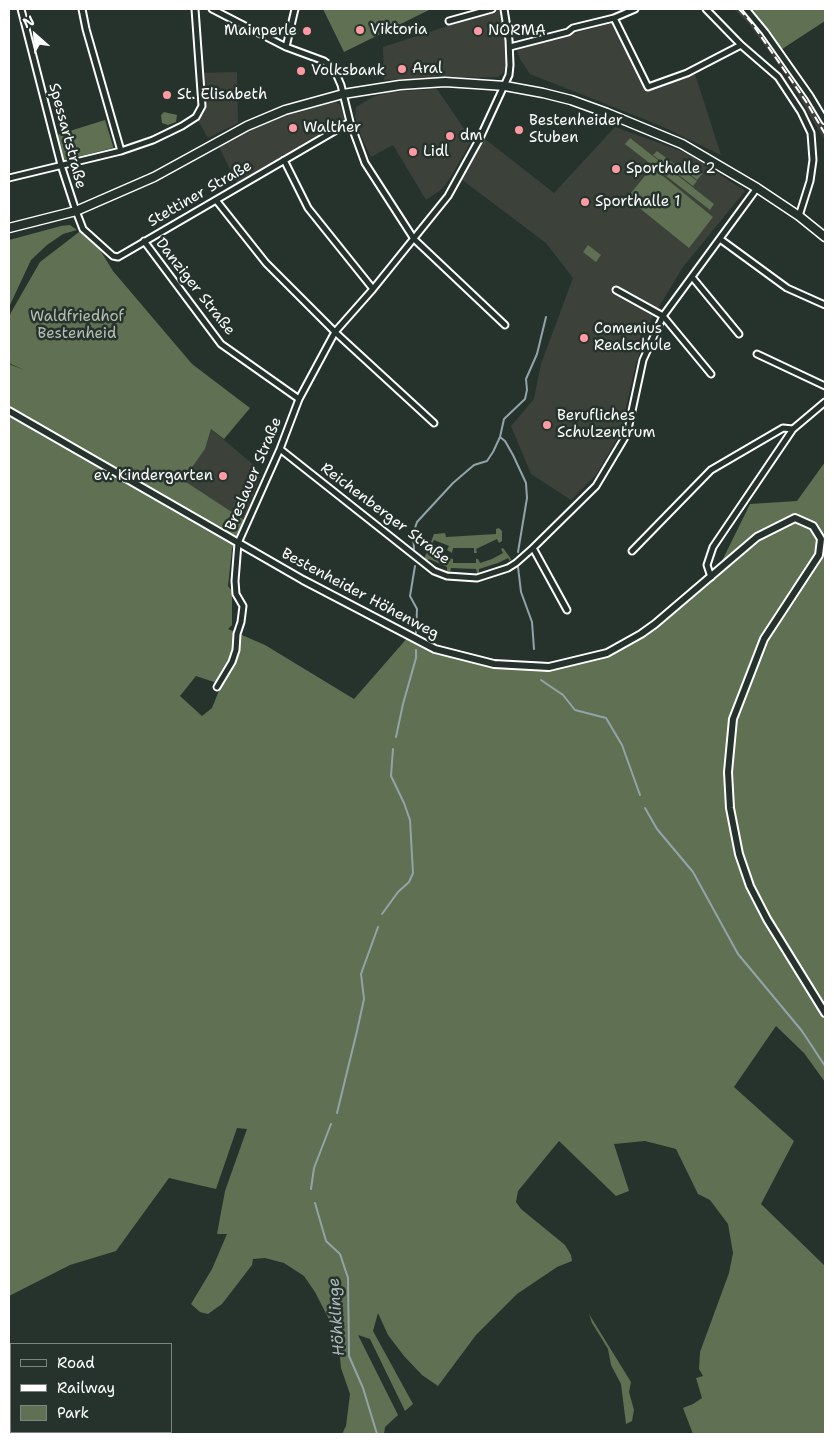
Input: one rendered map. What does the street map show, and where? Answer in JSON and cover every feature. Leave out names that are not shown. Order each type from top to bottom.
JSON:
[{"type":"main road","points":[[9,228],[76,212],[154,177],[261,119],[307,103],[343,94],[400,85],[438,82],[520,88],[571,100],[682,144],[757,188],[799,216],[825,237]]},
{"type":"street","name":"Spessartstraße","points":[[21,9],[61,165],[76,212]]},
{"type":"street","points":[[82,9],[121,151]]},
{"type":"street","points":[[9,178],[121,151],[153,140],[196,117],[202,106],[195,9]]},
{"type":"street","points":[[212,9],[286,47],[330,65],[338,77],[350,122],[365,163],[414,240],[505,325]]},
{"type":"street","points":[[286,47],[295,9]]},
{"type":"street","points":[[449,21],[492,9]]},
{"type":"street","name":"Breslauer Straße","points":[[217,687],[232,662],[241,622],[243,606],[236,594],[235,581],[238,543],[280,450],[300,399],[335,332],[414,240],[448,196],[479,140],[505,86],[510,66],[510,47],[504,9]]},
{"type":"street","points":[[510,47],[568,32],[573,28],[614,18],[635,9]]},
{"type":"street","points":[[706,9],[741,46],[778,77],[802,112],[811,134],[813,160],[810,181],[799,216]]},
{"type":"street","points":[[746,9],[765,32],[810,96],[825,121]]},
{"type":"street","points":[[614,18],[648,86],[687,73],[741,46]]},
{"type":"street","name":"Stettiner Straße","points":[[76,212],[83,229],[114,256],[118,256],[350,122]]},
{"type":"street","points":[[284,160],[308,208],[373,289]]},
{"type":"street","name":"Reichenberger Straße","points":[[280,450],[440,574],[477,578],[508,568],[533,548],[596,486],[627,434],[643,360],[663,316],[757,188]]},
{"type":"street","points":[[216,200],[266,263],[335,332],[434,423]]},
{"type":"street","points":[[720,239],[787,288],[825,306]]},
{"type":"street","name":"Danziger Straße","points":[[144,241],[221,344],[300,399]]},
{"type":"street","points":[[692,277],[739,334]]},
{"type":"street","points":[[616,290],[663,316],[711,374]]},
{"type":"street","points":[[757,354],[825,386]]},
{"type":"street","points":[[711,577],[706,565],[713,547],[793,428],[825,402]]},
{"type":"street","name":"Bestenheider Höhenweg","points":[[9,412],[303,580],[435,649],[494,664],[549,667],[607,653],[641,634],[757,537],[795,518],[813,526],[821,539],[820,555],[764,639],[733,719],[728,772],[730,808],[739,854],[750,886],[767,919],[825,1013]]},
{"type":"street","points":[[632,551],[711,470],[783,428],[793,428]]},
{"type":"street","points":[[533,548],[567,610]]},
{"type":"shaded area","points":[[500,9],[506,64],[503,73],[498,77],[384,80],[383,47]]},
{"type":"shaded area","points":[[734,9],[742,9],[761,31],[825,129],[825,141],[789,79],[749,24]]},
{"type":"shaded area","points":[[613,23],[647,91],[695,74],[721,155],[659,125],[530,74],[520,59],[516,48]]},
{"type":"shaded area","points":[[237,72],[238,123],[208,138],[196,117],[202,106],[200,73]]},
{"type":"shaded area","points":[[437,89],[472,140],[449,180],[442,189],[426,200],[393,145],[371,157],[361,136],[355,116],[356,107],[373,97],[389,92]]},
{"type":"shaded area","points":[[334,101],[340,105],[345,121],[237,183],[219,147],[259,126],[300,110]]},
{"type":"shaded area","points":[[615,127],[687,153],[745,191],[683,267],[651,320],[636,363],[620,434],[596,475],[571,500],[531,474],[511,426],[534,399],[541,364],[573,278],[546,243],[461,179],[485,139],[554,193]]},
{"type":"shaded area","name":"ev. Kindergarten","points":[[211,429],[262,472],[244,520],[182,480],[205,449]]},
{"type":"green space","name":"Viktoria","points":[[323,9],[431,9],[344,52]]},
{"type":"green space","points":[[746,9],[825,9],[825,21],[779,51]]},
{"type":"green space","points":[[164,112],[177,115],[176,122],[168,125],[162,123],[161,115]]},
{"type":"green space","points":[[105,120],[113,148],[64,160],[57,135]]},
{"type":"green space","points":[[630,138],[714,204],[710,210],[625,144]]},
{"type":"green space","points":[[657,151],[697,181],[693,186],[653,155]]},
{"type":"green space","points":[[687,162],[702,174],[697,180],[682,168]]},
{"type":"green space","points":[[652,167],[713,217],[689,248],[627,198]]},
{"type":"green space","points":[[70,225],[77,230],[63,234],[47,245],[31,260],[9,307],[9,240]]},
{"type":"green space","name":"Waldfriedhof Bestenheid","points":[[83,229],[92,237],[113,271],[192,364],[250,408],[224,439],[211,429],[205,449],[183,480],[244,520],[232,549],[228,586],[232,591],[232,625],[228,629],[265,645],[354,699],[409,636],[435,649],[494,664],[549,667],[607,653],[641,634],[717,571],[750,504],[797,501],[825,462],[825,1082],[804,1053],[776,1026],[734,1087],[794,1141],[761,1204],[825,1266],[825,1434],[693,1434],[683,1408],[702,1398],[696,1378],[703,1376],[699,1369],[700,1352],[729,1273],[733,1253],[728,1224],[710,1200],[698,1194],[676,1149],[645,1141],[614,1144],[629,1191],[616,1196],[559,1141],[518,1191],[516,1202],[521,1209],[565,1245],[572,1261],[557,1267],[517,1294],[476,1335],[438,1386],[422,1375],[404,1356],[388,1335],[378,1313],[373,1331],[413,1404],[405,1411],[370,1339],[358,1335],[398,1415],[385,1427],[384,1434],[342,1434],[346,1426],[350,1394],[341,1368],[338,1337],[315,1292],[304,1276],[284,1263],[265,1258],[253,1259],[252,1265],[222,1304],[208,1314],[200,1312],[191,1304],[212,1269],[227,1234],[217,1234],[225,1191],[247,1129],[237,1128],[216,1189],[169,1178],[116,1251],[70,1265],[9,1296],[9,364],[24,370],[9,363],[9,316],[40,262]],"holes":[[[196,676],[217,683],[220,688],[212,708],[202,716],[180,696]]]},
{"type":"green space","points":[[588,245],[601,255],[596,262],[583,252]]},
{"type":"green space","points":[[499,528],[502,531],[502,541],[499,543],[497,539],[476,549],[477,553],[474,553],[474,548],[453,548],[452,553],[447,550],[449,546],[434,540],[432,544],[431,542],[434,534],[445,533],[446,537],[496,534],[496,529]]},
{"type":"green space","points":[[503,548],[511,559],[510,561],[508,558],[479,569],[479,573],[477,573],[476,569],[451,568],[450,572],[447,572],[447,567],[429,559],[426,562],[424,559],[428,550],[430,550],[429,553],[447,562],[449,558],[453,559],[453,563],[476,563],[476,559],[478,559],[480,563],[503,553],[501,549]]},
{"type":"green space","points":[[589,1314],[631,1382],[629,1392],[634,1410],[632,1421],[626,1424],[621,1384],[611,1365],[608,1349],[592,1323]]},
{"type":"green space","points":[[9,1401],[10,1433],[46,1434],[9,1434]]},
{"type":"waterway","name":"Höhklinge","points":[[414,549],[413,534],[417,522],[453,483],[474,465],[487,461],[500,437],[504,419],[525,399],[527,390],[526,379],[537,354],[546,317]]},
{"type":"waterway","points":[[500,437],[505,441],[513,455],[526,483],[527,498],[518,552]]},
{"type":"waterway","name":"Höhklinge","points":[[415,566],[410,596],[417,609],[416,633]]},
{"type":"waterway","points":[[518,567],[521,592],[532,622],[534,649]]},
{"type":"waterway","name":"Höhklinge","points":[[396,737],[416,658],[416,650]]},
{"type":"waterway","points":[[541,680],[563,695],[575,710],[606,718],[622,745],[640,795]]},
{"type":"waterway","name":"Höhklinge","points":[[382,914],[398,892],[409,882],[413,873],[410,820],[391,776],[393,749]]},
{"type":"waterway","points":[[645,808],[657,829],[693,872],[738,954],[802,1031],[825,1066]]},
{"type":"waterway","name":"Höhklinge","points":[[337,1113],[364,999],[361,974],[378,927]]},
{"type":"waterway","name":"Höhklinge","points":[[311,1189],[314,1168],[331,1124]]},
{"type":"waterway","name":"Höhklinge","points":[[315,1203],[326,1241],[340,1254],[348,1278],[349,1356],[363,1388],[377,1434]]},
{"type":"railway","points":[[739,9],[751,22],[807,103],[825,134]]},
{"type":"place","name":"Viktoria","points":[[360,30]]},
{"type":"place","name":"Mainperle","points":[[307,31]]},
{"type":"place","name":"NORMA","points":[[478,31]]},
{"type":"place","name":"Aral","points":[[402,69]]},
{"type":"place","name":"Volksbank","points":[[301,71]]},
{"type":"place","name":"St. Elisabeth","points":[[167,95]]},
{"type":"place","name":"Walther","points":[[293,128]]},
{"type":"place","name":"Bestenheider Stuben","points":[[519,130]]},
{"type":"place","name":"dm","points":[[450,136]]},
{"type":"place","name":"Lidl","points":[[413,152]]},
{"type":"place","name":"Sporthalle 2","points":[[616,169]]},
{"type":"place","name":"Sporthalle 1","points":[[585,202]]},
{"type":"place","name":"Comenius Realschule","points":[[584,338]]},
{"type":"place","name":"Berufliches Schulzentrum","points":[[547,425]]},
{"type":"place","name":"ev. Kindergarten","points":[[223,476]]}]
